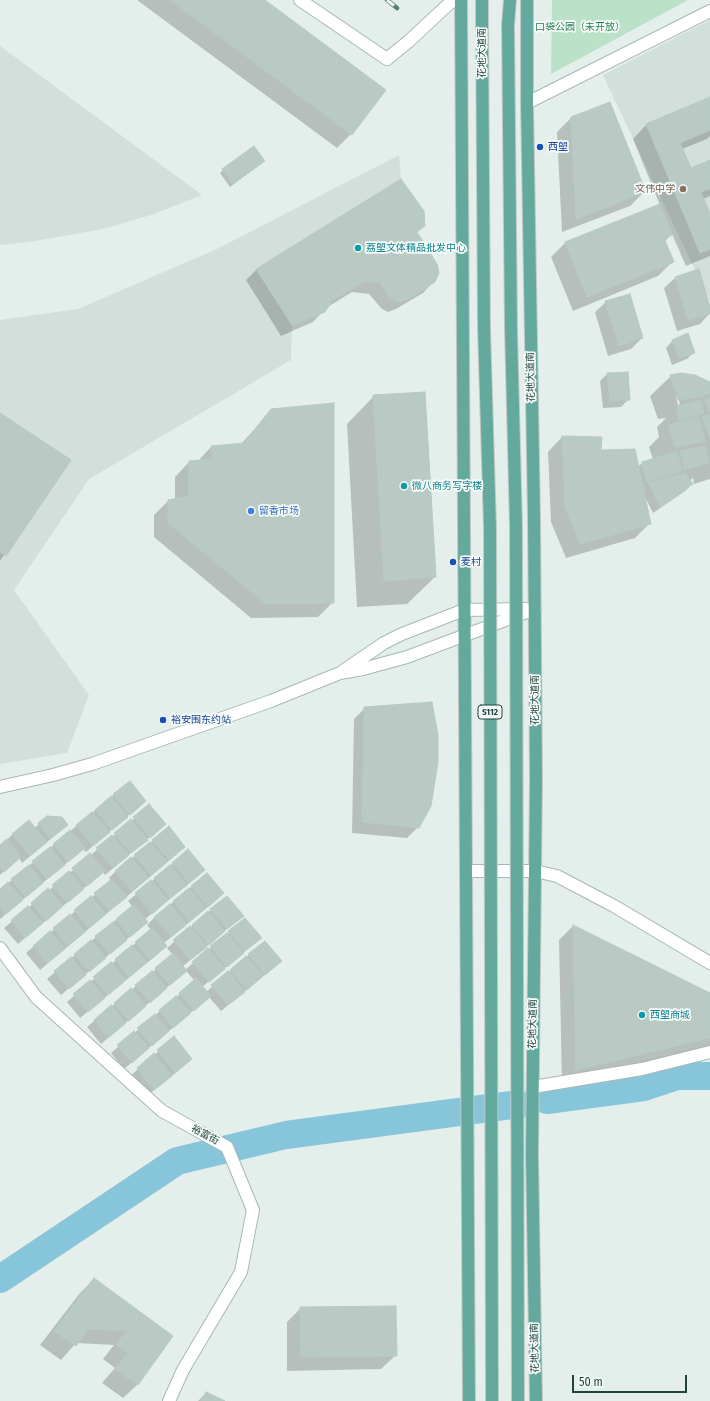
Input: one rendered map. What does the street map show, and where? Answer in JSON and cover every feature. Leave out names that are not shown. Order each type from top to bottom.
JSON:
[{"type":"main road","name":"花地大道南","points":[[461,0],[469,1401]]},
{"type":"main road","name":"花地大道南","points":[[482,0],[484,329],[490,528],[492,1401]]},
{"type":"main road","name":"花地大道南","points":[[509,0],[511,330],[516,527],[518,1401]]},
{"type":"main road","name":"花地大道南","points":[[528,0],[527,103],[535,609],[533,1087],[536,1401]]},
{"type":"street","points":[[300,0],[387,58],[409,41],[453,0]]},
{"type":"street","points":[[527,103],[710,11]]},
{"type":"street","points":[[340,673],[384,643],[402,634],[464,610],[535,609]]},
{"type":"street","points":[[0,787],[52,775],[127,752],[271,701],[340,673],[385,664],[535,609]]},
{"type":"street","points":[[466,871],[535,871],[557,876],[588,891],[710,963]]},
{"type":"street","name":"裕富街","points":[[0,948],[36,997],[162,1111],[227,1147],[253,1210],[241,1272],[183,1370],[169,1401]]},
{"type":"street","points":[[533,1087],[642,1069],[710,1052]]},
{"type":"shaded area","name":"文伟中学","points":[[710,20],[710,302],[603,75]]},
{"type":"shaded area","points":[[0,46],[202,195],[151,215],[103,229],[29,242],[0,245]]},
{"type":"shaded area","points":[[399,155],[401,179],[257,269],[292,325],[291,360],[89,479],[14,590],[89,695],[67,753],[0,764],[0,320],[78,309],[217,249]]},
{"type":"green space","name":"口袋公园（未开放）","points":[[552,0],[688,0],[551,74]]},
{"type":"building","points":[[170,0],[265,0],[386,90],[352,135]]},
{"type":"building","points":[[710,97],[710,130],[680,143],[691,168],[710,160],[710,189],[701,192],[710,214],[710,249],[700,253],[646,124]]},
{"type":"building","points":[[610,102],[646,192],[576,219],[571,117]]},
{"type":"building","points":[[254,146],[265,161],[233,184],[222,169]]},
{"type":"building","name":"荔塱文体精品批发中心","points":[[401,179],[424,211],[425,226],[417,232],[437,264],[439,273],[435,282],[408,299],[399,302],[392,299],[380,283],[364,281],[332,301],[325,312],[292,325],[256,269]]},
{"type":"building","points":[[660,204],[672,235],[664,238],[674,262],[587,297],[565,242]]},
{"type":"building","points":[[699,269],[710,307],[710,314],[688,320],[675,277]]},
{"type":"building","points":[[630,294],[643,338],[619,346],[605,301]]},
{"type":"building","points":[[688,333],[695,353],[679,358],[672,340]]},
{"type":"building","points":[[628,372],[630,400],[610,401],[607,373]]},
{"type":"building","points":[[681,373],[695,375],[710,382],[710,393],[703,396],[678,400],[670,375]]},
{"type":"building","name":"微八商务写字楼","points":[[425,392],[436,577],[384,581],[373,395]]},
{"type":"building","points":[[710,398],[710,413],[705,400]]},
{"type":"building","points":[[701,400],[704,414],[679,420],[677,406]]},
{"type":"building","name":"留香市场","points":[[334,403],[334,603],[266,604],[168,523],[168,500],[189,496],[189,461],[213,459],[211,446],[244,443],[271,409]]},
{"type":"building","points":[[0,413],[71,460],[6,556],[0,552]]},
{"type":"building","points":[[710,415],[710,439],[702,417]]},
{"type":"building","points":[[699,417],[705,441],[675,447],[669,425]]},
{"type":"building","points":[[562,436],[602,437],[601,450],[635,449],[651,524],[580,544],[565,507]]},
{"type":"building","points":[[705,446],[709,463],[684,470],[680,451]]},
{"type":"building","points":[[677,451],[682,471],[646,482],[642,462]]},
{"type":"building","points":[[685,473],[693,484],[660,507],[649,483]]},
{"type":"building","points":[[432,702],[438,735],[438,762],[431,806],[419,828],[362,822],[364,707]]},
{"type":"building","points":[[130,781],[146,801],[130,815],[113,794]]},
{"type":"building","points":[[111,796],[128,817],[112,830],[95,810]]},
{"type":"building","points":[[149,804],[166,824],[150,838],[133,817]]},
{"type":"building","points":[[92,812],[110,832],[93,846],[76,825]]},
{"type":"building","points":[[47,816],[62,817],[68,825],[50,839],[38,823]]},
{"type":"building","points":[[131,819],[148,840],[131,853],[114,833]]},
{"type":"building","points":[[29,820],[47,842],[30,856],[12,834]]},
{"type":"building","points":[[169,826],[185,847],[169,860],[152,840]]},
{"type":"building","points":[[70,830],[85,848],[68,862],[53,844]]},
{"type":"building","points":[[112,835],[129,855],[113,868],[96,848]]},
{"type":"building","points":[[7,839],[21,857],[4,872],[0,867],[0,845]]},
{"type":"building","points":[[150,842],[167,862],[151,875],[134,855]]},
{"type":"building","points":[[50,847],[65,865],[47,879],[32,861]]},
{"type":"building","points":[[188,849],[205,870],[189,883],[172,863]]},
{"type":"building","points":[[90,853],[105,871],[87,886],[72,868]]},
{"type":"building","points":[[131,857],[148,877],[132,891],[115,871]]},
{"type":"building","points":[[29,865],[43,883],[26,897],[11,879]]},
{"type":"building","points":[[170,865],[187,885],[170,898],[154,878]]},
{"type":"building","points":[[69,871],[84,889],[67,903],[52,885]]},
{"type":"building","points":[[207,873],[224,893],[208,907],[191,886]]},
{"type":"building","points":[[112,879],[127,897],[109,911],[94,893]]},
{"type":"building","points":[[151,880],[168,900],[152,914],[135,893]]},
{"type":"building","points":[[8,882],[23,900],[6,914],[0,907],[0,889]]},
{"type":"building","points":[[48,888],[63,906],[46,921],[31,903]]},
{"type":"building","points":[[189,888],[206,908],[189,922],[173,901]]},
{"type":"building","points":[[91,896],[106,914],[89,928],[74,910]]},
{"type":"building","points":[[227,896],[244,916],[227,929],[210,909]]},
{"type":"building","points":[[170,904],[187,924],[171,937],[154,917]]},
{"type":"building","points":[[133,905],[148,922],[130,937],[116,919]]},
{"type":"building","points":[[28,906],[43,923],[25,938],[11,920]]},
{"type":"building","points":[[208,911],[225,931],[209,945],[192,925]]},
{"type":"building","points":[[70,914],[85,932],[68,946],[53,928]]},
{"type":"building","points":[[245,918],[262,938],[245,951],[228,931]]},
{"type":"building","points":[[113,922],[127,940],[110,954],[95,936]]},
{"type":"building","name":"西塱商城","points":[[573,925],[710,993],[710,1038],[576,1070]]},
{"type":"building","points":[[190,926],[207,947],[190,960],[173,940]]},
{"type":"building","points":[[152,928],[167,946],[150,960],[135,942]]},
{"type":"building","points":[[50,931],[65,949],[47,963],[33,946]]},
{"type":"building","points":[[227,933],[244,953],[227,967],[210,946]]},
{"type":"building","points":[[91,940],[106,958],[89,972],[74,954]]},
{"type":"building","points":[[265,941],[282,961],[265,975],[248,954]]},
{"type":"building","points":[[132,945],[147,962],[129,977],[115,959]]},
{"type":"building","points":[[208,948],[225,969],[209,982],[192,962]]},
{"type":"building","points":[[173,953],[187,971],[170,985],[155,968]]},
{"type":"building","points":[[246,956],[263,976],[247,990],[230,970]]},
{"type":"building","points":[[71,957],[86,975],[69,989],[54,971]]},
{"type":"building","points":[[111,962],[126,980],[108,995],[93,977]]},
{"type":"building","points":[[152,971],[167,988],[150,1003],[135,985]]},
{"type":"building","points":[[228,971],[245,992],[228,1005],[211,985]]},
{"type":"building","points":[[196,978],[211,996],[194,1011],[179,993]]},
{"type":"building","points":[[90,980],[105,998],[88,1012],[73,994]]},
{"type":"building","points":[[131,988],[146,1006],[129,1021],[114,1003]]},
{"type":"building","points":[[176,996],[191,1013],[173,1028],[159,1010]]},
{"type":"building","points":[[111,1005],[126,1023],[108,1038],[94,1020]]},
{"type":"building","points":[[155,1014],[169,1031],[152,1046],[137,1028]]},
{"type":"building","points":[[134,1031],[149,1048],[132,1063],[117,1045]]},
{"type":"building","points":[[174,1036],[192,1059],[175,1073],[157,1050]]},
{"type":"building","points":[[154,1053],[172,1076],[154,1090],[137,1068]]},
{"type":"building","points":[[94,1278],[173,1336],[138,1385],[115,1369],[128,1353],[116,1344],[127,1331],[88,1329],[76,1346],[54,1331]]},
{"type":"building","points":[[396,1306],[397,1356],[301,1357],[300,1307]]},
{"type":"building","points":[[206,1392],[225,1401],[201,1401]]},
{"type":"waterway","points":[[547,1100],[644,1087],[677,1076],[710,1076]]},
{"type":"waterway","points":[[0,1279],[177,1161],[286,1135],[519,1104]]},
{"type":"railway","points":[[387,0],[397,8]]},
{"type":"place","name":"西塱","points":[[540,147]]},
{"type":"place","name":"文伟中学","points":[[683,189]]},
{"type":"place","name":"荔塱文体精品批发中心","points":[[358,248]]},
{"type":"place","name":"微八商务写字楼","points":[[404,486]]},
{"type":"place","name":"留香市场","points":[[251,511]]},
{"type":"place","name":"麦村","points":[[453,562]]},
{"type":"place","name":"裕安围东约站","points":[[163,720]]},
{"type":"place","name":"西塱商城","points":[[642,1015]]}]
